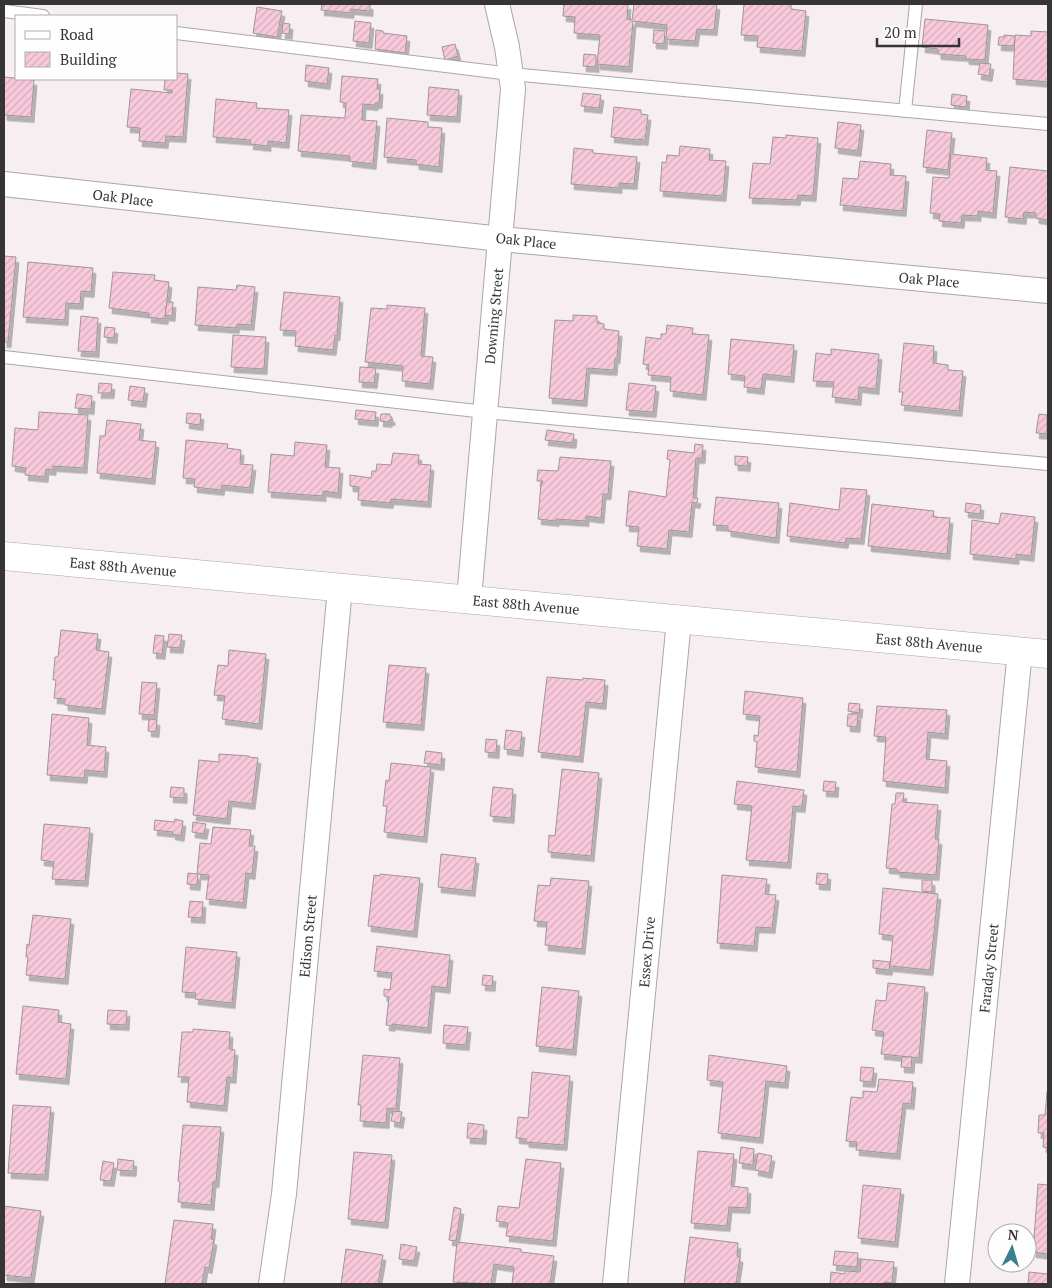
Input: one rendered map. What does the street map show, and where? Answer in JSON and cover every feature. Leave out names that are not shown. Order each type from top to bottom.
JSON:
[{"type":"main road","name":"East 88th Avenue","points":[[4,556],[1048,654]]},
{"type":"street","name":"Downing Street","points":[[469,600],[513,89],[507,47],[497,4]]},
{"type":"street","name":"Oak Place","points":[[4,184],[501,239],[1048,291]]},
{"type":"street","name":"Edison Street","points":[[271,1284],[285,1184],[340,588]]},
{"type":"street","name":"Essex Drive","points":[[615,1284],[679,620]]},
{"type":"street","name":"Faraday Street","points":[[958,1284],[1020,651]]},
{"type":"lane","points":[[906,111],[916,4]]},
{"type":"lane","points":[[4,11],[35,15]]},
{"type":"lane","points":[[178,33],[511,74],[1048,124]]},
{"type":"lane","points":[[4,356],[486,412],[1048,464]]},
{"type":"building","points":[[322,4],[370,4],[370,11],[351,9],[351,13],[321,10]]},
{"type":"building","points":[[564,4],[628,4],[627,19],[632,20],[634,4],[717,4],[714,30],[697,29],[695,41],[666,39],[667,25],[633,21],[629,67],[597,64],[600,35],[574,33],[575,17],[563,16]]},
{"type":"building","points":[[744,4],[791,4],[791,9],[806,11],[802,51],[757,47],[758,36],[741,35]]},
{"type":"building","points":[[257,7],[282,11],[277,37],[253,33]]},
{"type":"building","points":[[925,19],[988,25],[985,60],[966,59],[966,56],[938,54],[938,49],[922,47]]},
{"type":"building","points":[[355,21],[371,23],[369,43],[353,41]]},
{"type":"building","points":[[283,23],[290,24],[289,34],[282,33]]},
{"type":"building","points":[[376,30],[383,31],[383,33],[407,36],[405,53],[375,49]]},
{"type":"building","points":[[654,30],[665,31],[664,44],[653,43]]},
{"type":"building","points":[[1031,31],[1048,32],[1048,82],[1013,79],[1015,35],[1031,36]]},
{"type":"building","points":[[1004,35],[1015,36],[1014,46],[998,45],[999,37],[1004,37]]},
{"type":"building","points":[[455,44],[458,56],[445,60],[442,47]]},
{"type":"building","points":[[584,54],[596,55],[596,67],[583,66]]},
{"type":"building","points":[[980,63],[991,64],[989,76],[978,74]]},
{"type":"building","points":[[306,65],[329,68],[327,84],[305,81]]},
{"type":"building","points":[[178,73],[188,74],[183,137],[166,136],[165,143],[139,141],[140,128],[127,127],[131,89],[172,93],[172,90],[164,90],[165,80],[178,80]]},
{"type":"building","points":[[342,76],[378,79],[377,89],[380,89],[379,103],[375,103],[375,105],[363,104],[362,120],[377,121],[373,164],[349,161],[350,156],[298,151],[301,115],[345,118],[346,103],[340,102]]},
{"type":"building","points":[[4,77],[15,78],[15,80],[34,80],[31,117],[4,115]]},
{"type":"building","points":[[429,87],[459,90],[457,117],[427,115]]},
{"type":"building","points":[[583,93],[601,95],[599,108],[581,106]]},
{"type":"building","points":[[952,94],[967,96],[966,107],[951,105]]},
{"type":"building","points":[[216,99],[257,103],[256,108],[289,110],[286,143],[268,141],[268,146],[250,144],[251,140],[213,137]]},
{"type":"building","points":[[614,107],[641,110],[641,114],[648,115],[645,140],[611,137]]},
{"type":"building","points":[[387,118],[428,122],[428,127],[442,128],[439,167],[416,164],[416,160],[384,157]]},
{"type":"building","points":[[838,122],[861,125],[858,151],[835,148]]},
{"type":"building","points":[[927,130],[952,133],[948,170],[923,167]]},
{"type":"building","points":[[786,135],[818,138],[813,196],[798,195],[797,200],[749,198],[753,163],[770,164],[773,137],[786,138]]},
{"type":"building","points":[[680,146],[710,149],[709,160],[726,161],[723,196],[660,191],[662,162],[666,163],[667,155],[679,156]]},
{"type":"building","points":[[574,148],[593,150],[593,153],[637,157],[634,184],[619,183],[619,188],[571,184]]},
{"type":"building","points":[[951,154],[987,158],[986,170],[997,171],[993,213],[978,211],[978,216],[962,215],[961,223],[939,221],[940,214],[930,213],[933,177],[949,178]]},
{"type":"building","points":[[860,161],[891,164],[890,175],[906,176],[903,211],[840,205],[843,178],[858,179]]},
{"type":"building","points":[[1010,167],[1048,171],[1048,220],[1036,218],[1036,213],[1024,212],[1023,219],[1005,217]]},
{"type":"building","points":[[4,256],[16,257],[8,342],[4,342]]},
{"type":"building","points":[[28,262],[93,268],[91,292],[81,291],[80,304],[66,303],[65,320],[23,317]]},
{"type":"building","points":[[113,272],[155,275],[154,280],[169,282],[165,319],[148,317],[149,313],[109,308]]},
{"type":"building","points":[[237,285],[255,287],[251,325],[237,324],[236,328],[195,325],[198,287],[236,290]]},
{"type":"building","points":[[284,292],[340,297],[337,335],[335,335],[333,350],[295,346],[296,331],[280,330]]},
{"type":"building","points":[[167,302],[173,302],[172,316],[165,315]]},
{"type":"building","points":[[387,305],[425,308],[421,356],[433,357],[430,384],[402,381],[403,366],[365,362],[371,308],[387,309]]},
{"type":"building","points":[[573,315],[597,316],[597,323],[604,324],[604,329],[619,331],[614,370],[587,368],[584,401],[549,398],[555,320],[573,321]]},
{"type":"building","points":[[81,316],[98,318],[96,352],[78,351]]},
{"type":"building","points":[[667,325],[693,328],[692,334],[709,335],[703,395],[670,391],[671,377],[648,375],[649,365],[643,364],[646,337],[661,339],[661,334],[666,334]]},
{"type":"building","points":[[105,327],[115,328],[114,338],[104,337]]},
{"type":"building","points":[[233,335],[266,337],[264,369],[231,367]]},
{"type":"building","points":[[731,339],[794,345],[791,377],[763,374],[761,389],[744,387],[745,376],[728,374]]},
{"type":"building","points":[[904,343],[934,346],[933,363],[948,365],[948,370],[963,371],[959,411],[901,405],[903,392],[899,392]]},
{"type":"building","points":[[831,349],[879,354],[876,389],[859,387],[858,400],[832,397],[834,382],[813,381],[816,353],[831,355]]},
{"type":"building","points":[[360,367],[376,368],[374,383],[359,382]]},
{"type":"building","points":[[99,383],[112,384],[111,393],[98,393]]},
{"type":"building","points":[[629,383],[656,386],[653,412],[626,410]]},
{"type":"building","points":[[130,386],[145,388],[143,402],[128,400]]},
{"type":"building","points":[[77,394],[92,396],[91,409],[75,408]]},
{"type":"building","points":[[356,410],[376,412],[375,421],[355,419]]},
{"type":"building","points":[[39,412],[88,415],[84,468],[53,466],[53,470],[46,469],[45,477],[25,475],[26,468],[12,466],[15,428],[38,430]]},
{"type":"building","points":[[187,413],[201,414],[200,425],[186,423]]},
{"type":"building","points":[[381,414],[390,414],[392,420],[389,420],[389,422],[380,421]]},
{"type":"building","points":[[1039,414],[1047,415],[1047,434],[1036,433]]},
{"type":"building","points":[[107,420],[141,424],[139,440],[156,442],[152,479],[97,473],[100,436],[105,436]]},
{"type":"building","points":[[547,430],[574,434],[573,443],[545,440]]},
{"type":"building","points":[[186,440],[228,444],[227,448],[241,450],[240,464],[253,465],[250,488],[222,485],[221,490],[194,487],[195,479],[183,478]]},
{"type":"building","points":[[295,442],[327,445],[325,467],[340,468],[338,493],[323,491],[323,496],[268,492],[271,454],[294,456]]},
{"type":"building","points":[[695,444],[703,445],[702,458],[696,458],[693,498],[698,498],[697,503],[692,502],[689,532],[669,530],[667,549],[637,546],[639,527],[626,526],[629,491],[666,497],[670,460],[667,459],[668,450],[694,453]]},
{"type":"building","points":[[393,453],[419,455],[418,464],[431,465],[428,502],[391,499],[390,503],[358,500],[359,487],[350,486],[350,475],[371,478],[372,471],[376,471],[377,464],[391,465]]},
{"type":"building","points":[[735,456],[748,457],[747,466],[735,465]]},
{"type":"building","points":[[560,457],[611,461],[608,494],[603,494],[601,518],[586,516],[586,521],[538,519],[541,484],[543,481],[537,481],[538,470],[558,471]]},
{"type":"building","points":[[841,488],[867,490],[861,539],[846,538],[845,543],[787,536],[790,503],[839,510]]},
{"type":"building","points":[[716,497],[779,503],[776,538],[728,531],[728,526],[713,525]]},
{"type":"building","points":[[966,503],[981,505],[980,514],[965,512]]},
{"type":"building","points":[[872,504],[934,511],[933,517],[950,518],[947,554],[868,546]]},
{"type":"building","points":[[1001,513],[1035,517],[1031,556],[1016,554],[1016,559],[970,554],[972,520],[999,524]]},
{"type":"building","points":[[61,630],[98,634],[96,650],[109,652],[102,709],[65,705],[65,699],[54,698],[56,680],[53,680],[55,657],[58,657]]},
{"type":"building","points":[[169,634],[182,635],[180,648],[167,647]]},
{"type":"building","points":[[155,635],[164,636],[162,654],[153,653]]},
{"type":"building","points":[[229,650],[266,654],[259,724],[222,719],[225,696],[214,695],[218,665],[228,666]]},
{"type":"building","points":[[389,665],[426,668],[421,725],[383,722]]},
{"type":"building","points":[[547,677],[605,680],[603,704],[586,702],[580,757],[538,752]]},
{"type":"building","points":[[142,682],[157,683],[154,715],[139,714]]},
{"type":"building","points":[[745,691],[803,698],[797,772],[755,767],[757,742],[754,741],[754,735],[758,736],[760,716],[743,714]]},
{"type":"building","points":[[849,703],[860,704],[859,713],[848,711]]},
{"type":"building","points":[[877,706],[947,710],[945,734],[928,732],[926,759],[947,761],[945,788],[883,781],[886,737],[874,736]]},
{"type":"building","points":[[52,714],[89,718],[87,745],[106,747],[104,772],[85,770],[84,778],[47,775]]},
{"type":"building","points":[[848,714],[858,714],[857,727],[847,726]]},
{"type":"building","points":[[149,719],[157,720],[156,732],[148,731]]},
{"type":"building","points":[[506,730],[522,732],[520,751],[504,749]]},
{"type":"building","points":[[486,739],[497,740],[496,753],[485,752]]},
{"type":"building","points":[[426,751],[442,753],[441,765],[424,763]]},
{"type":"building","points":[[219,754],[258,758],[252,804],[229,801],[227,819],[193,815],[199,760],[219,762]]},
{"type":"building","points":[[391,763],[431,767],[424,837],[384,832],[387,806],[383,806],[386,780],[389,781]]},
{"type":"building","points":[[562,769],[599,773],[591,856],[548,852],[549,835],[555,836]]},
{"type":"building","points":[[737,781],[804,790],[802,807],[793,806],[788,863],[746,860],[752,806],[734,804]]},
{"type":"building","points":[[824,781],[836,782],[835,792],[823,791]]},
{"type":"building","points":[[171,787],[184,788],[184,798],[170,797]]},
{"type":"building","points":[[493,787],[513,789],[511,818],[490,816]]},
{"type":"building","points":[[896,793],[904,793],[903,802],[938,805],[935,839],[939,839],[936,875],[897,872],[897,869],[886,868],[892,804],[895,804]]},
{"type":"building","points":[[175,819],[183,821],[181,836],[172,834],[173,832],[154,830],[155,820],[174,822]]},
{"type":"building","points":[[193,822],[206,824],[204,834],[192,832]]},
{"type":"building","points":[[44,824],[90,828],[85,881],[52,879],[54,862],[41,860]]},
{"type":"building","points":[[213,827],[251,830],[249,846],[255,846],[252,874],[246,873],[243,903],[206,899],[209,875],[198,874],[197,885],[187,884],[188,873],[197,874],[200,843],[211,844]]},
{"type":"building","points":[[441,854],[476,858],[472,891],[438,887]]},
{"type":"building","points":[[817,873],[828,874],[827,885],[816,884]]},
{"type":"building","points":[[380,874],[420,878],[414,932],[368,926],[374,875],[380,876]]},
{"type":"building","points":[[722,875],[767,879],[765,894],[776,895],[772,928],[756,927],[754,946],[717,943]]},
{"type":"building","points":[[551,878],[589,881],[582,949],[545,945],[547,922],[534,921],[538,885],[550,886]]},
{"type":"building","points":[[922,880],[932,880],[932,892],[922,891]]},
{"type":"building","points":[[883,888],[938,894],[930,970],[890,966],[893,936],[879,934]]},
{"type":"building","points":[[190,901],[203,902],[202,918],[188,917]]},
{"type":"building","points":[[33,915],[71,919],[65,979],[26,975],[27,944],[29,945]]},
{"type":"building","points":[[377,946],[450,955],[447,988],[432,986],[428,1028],[386,1025],[389,997],[384,996],[384,989],[390,990],[392,973],[374,971]]},
{"type":"building","points":[[186,947],[237,952],[232,1003],[195,999],[196,993],[182,992]]},
{"type":"building","points":[[873,960],[890,962],[889,970],[873,968]]},
{"type":"building","points":[[483,975],[493,976],[492,986],[482,985]]},
{"type":"building","points":[[888,983],[925,987],[919,1058],[881,1054],[884,1032],[872,1030],[876,1000],[886,1001]]},
{"type":"building","points":[[542,987],[579,991],[573,1050],[536,1046]]},
{"type":"building","points":[[23,1006],[59,1010],[58,1022],[71,1024],[66,1079],[16,1074]]},
{"type":"building","points":[[108,1010],[127,1011],[126,1025],[107,1024]]},
{"type":"building","points":[[444,1025],[468,1027],[466,1045],[443,1043]]},
{"type":"building","points":[[193,1029],[230,1032],[229,1049],[235,1050],[233,1078],[227,1077],[224,1106],[187,1102],[189,1077],[178,1077],[182,1032],[193,1032]]},
{"type":"building","points":[[363,1055],[400,1058],[396,1109],[387,1108],[386,1123],[360,1121],[361,1105],[358,1105]]},
{"type":"building","points":[[709,1055],[787,1066],[785,1083],[766,1081],[760,1138],[718,1133],[723,1082],[707,1080]]},
{"type":"building","points":[[902,1057],[912,1057],[911,1068],[901,1067]]},
{"type":"building","points":[[861,1067],[874,1068],[872,1082],[860,1081]]},
{"type":"building","points":[[532,1072],[570,1076],[564,1145],[526,1142],[526,1139],[516,1138],[518,1117],[528,1118]]},
{"type":"building","points":[[879,1079],[913,1082],[911,1104],[903,1103],[897,1154],[856,1150],[857,1142],[846,1141],[851,1097],[863,1098],[863,1091],[877,1092]]},
{"type":"building","points":[[1047,1092],[1048,1148],[1043,1147],[1044,1133],[1038,1133],[1039,1115],[1045,1115]]},
{"type":"building","points":[[13,1105],[51,1107],[45,1175],[8,1173]]},
{"type":"building","points":[[393,1111],[402,1112],[400,1123],[391,1121]]},
{"type":"building","points":[[468,1123],[484,1125],[483,1139],[467,1138]]},
{"type":"building","points":[[183,1125],[221,1127],[216,1182],[213,1182],[211,1205],[178,1202]]},
{"type":"building","points":[[741,1147],[754,1149],[753,1165],[739,1163]]},
{"type":"building","points":[[698,1151],[734,1154],[731,1186],[748,1188],[747,1208],[729,1207],[727,1226],[691,1223]]},
{"type":"building","points":[[354,1152],[392,1155],[385,1223],[348,1219]]},
{"type":"building","points":[[758,1153],[772,1156],[769,1173],[755,1170]]},
{"type":"building","points":[[118,1159],[134,1161],[133,1171],[117,1170]]},
{"type":"building","points":[[526,1159],[561,1163],[553,1241],[506,1236],[508,1223],[496,1221],[498,1206],[519,1208]]},
{"type":"building","points":[[103,1161],[114,1163],[111,1181],[100,1180]]},
{"type":"building","points":[[1038,1184],[1048,1185],[1048,1254],[1037,1253],[1037,1223],[1035,1223]]},
{"type":"building","points":[[863,1185],[901,1189],[895,1242],[858,1238]]},
{"type":"building","points":[[4,1206],[41,1211],[31,1278],[4,1275]]},
{"type":"building","points":[[454,1207],[461,1209],[456,1241],[449,1240]]},
{"type":"building","points":[[174,1220],[213,1224],[211,1239],[214,1240],[209,1268],[205,1267],[202,1284],[165,1284]]},
{"type":"building","points":[[690,1237],[738,1243],[737,1256],[740,1257],[736,1284],[684,1284]]},
{"type":"building","points":[[457,1242],[521,1249],[521,1252],[554,1256],[550,1284],[512,1284],[514,1267],[494,1264],[491,1284],[453,1282]]},
{"type":"building","points":[[401,1244],[417,1247],[414,1261],[399,1259]]},
{"type":"building","points":[[346,1249],[383,1255],[378,1284],[341,1284]]},
{"type":"building","points":[[835,1251],[858,1253],[857,1267],[833,1265]]},
{"type":"building","points":[[861,1259],[894,1262],[892,1283],[830,1284],[831,1272],[845,1274],[845,1271],[860,1272]]},
{"type":"building","points":[[1029,1273],[1048,1274],[1048,1284],[1028,1284]]}]
